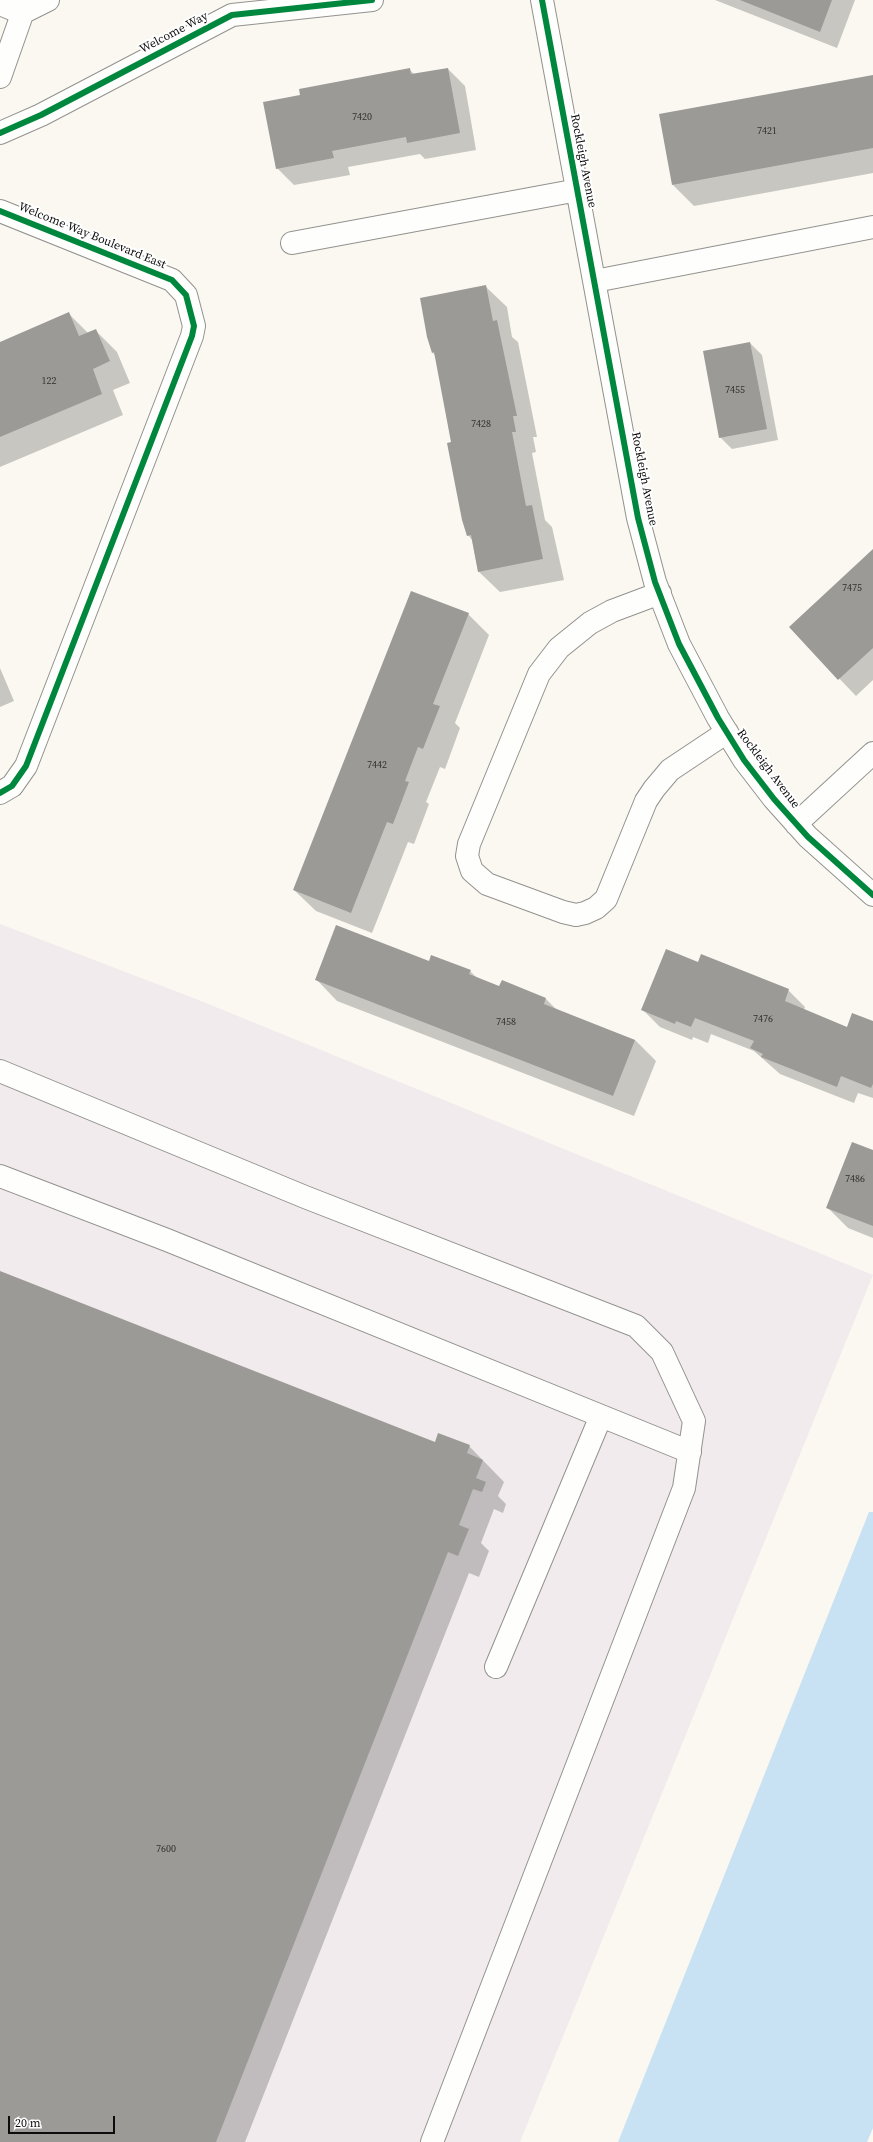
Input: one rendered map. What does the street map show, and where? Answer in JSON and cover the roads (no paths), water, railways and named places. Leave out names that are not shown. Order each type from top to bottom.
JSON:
[{"type":"street","points":[[0,4],[25,6],[48,0]]},
{"type":"street","name":"Welcome Way","points":[[0,133],[41,115],[232,14],[372,0]]},
{"type":"street","name":"Rockleigh Avenue","points":[[542,0],[638,518],[650,566],[679,644],[701,689],[744,760],[796,824],[856,882],[873,895]]},
{"type":"street","points":[[0,77],[25,6]]},
{"type":"street","points":[[292,243],[578,190]]},
{"type":"street","name":"Welcome Way Boulevard East","points":[[0,211],[162,275],[176,284],[190,302],[194,326],[192,336],[26,766],[12,786],[2,792]]},
{"type":"street","points":[[595,280],[873,227]]},
{"type":"street","points":[[660,593],[612,611],[590,623],[559,648],[539,674],[469,844],[467,856],[472,871],[487,884],[562,912],[576,915],[596,908],[606,899],[643,808],[654,788],[670,770],[727,732]]},
{"type":"street","points":[[796,824],[873,753]]},
{"type":"street","points":[[0,1071],[305,1197],[636,1326],[662,1352],[694,1421],[684,1488],[432,2142]]},
{"type":"street","points":[[0,1176],[167,1240],[690,1452]]},
{"type":"street","points":[[496,1667],[601,1416]]},
{"type":"water","points":[[869,1512],[873,1512],[873,2128],[867,2142],[618,2142]]}]
